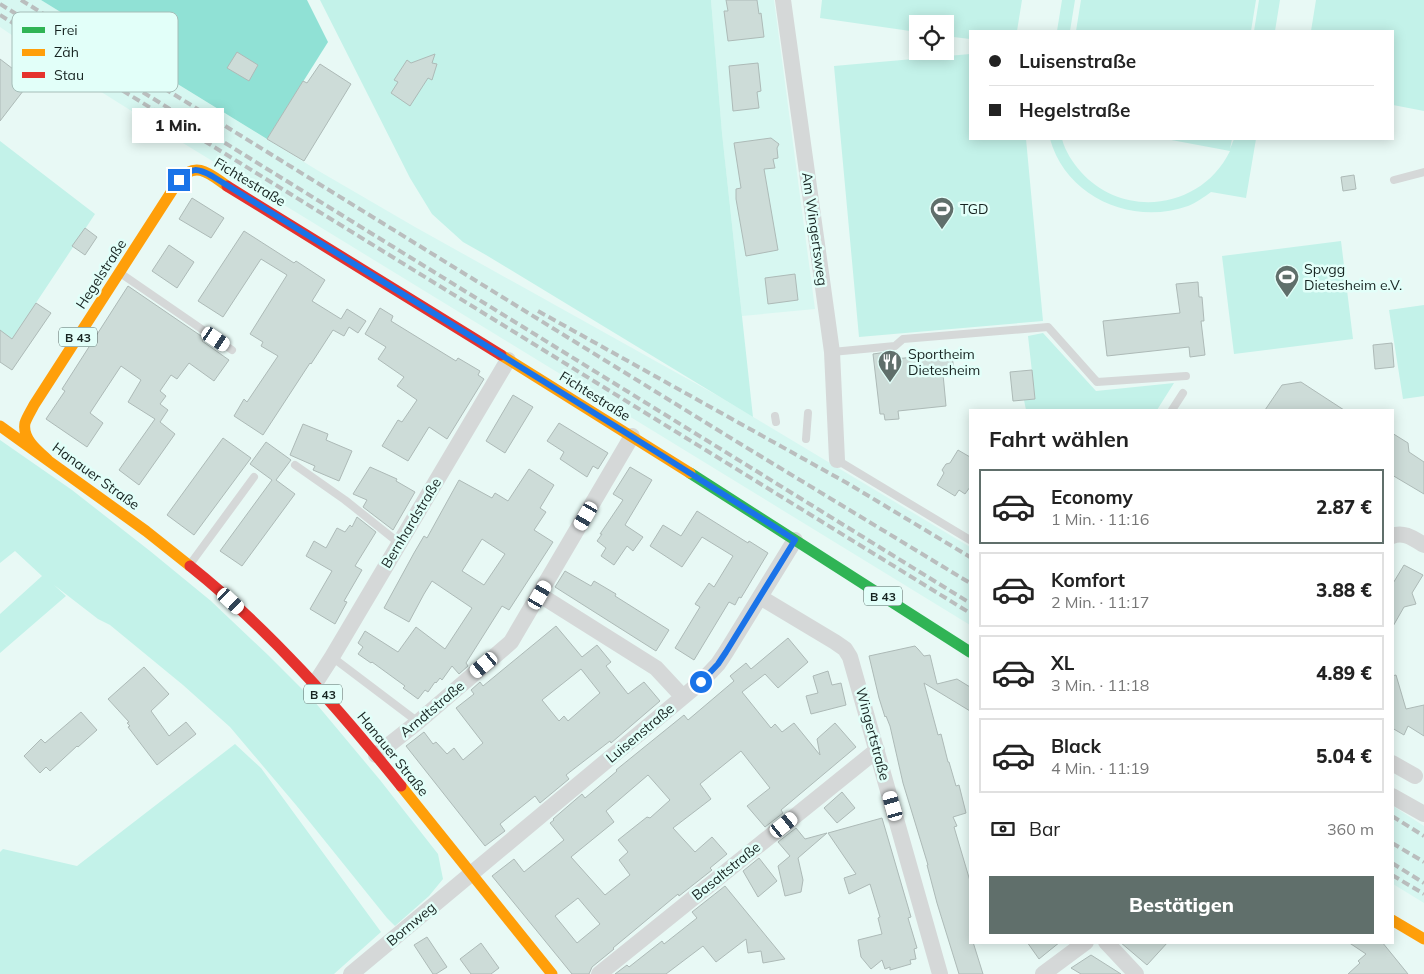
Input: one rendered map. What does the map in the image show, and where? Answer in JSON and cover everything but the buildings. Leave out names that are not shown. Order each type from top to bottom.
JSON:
[{"type":"main road","name":"Hegelstraße","points":[[48,460],[35,448],[26,433],[26,422],[34,405],[179,180],[186,172],[201,170]]},
{"type":"main road","name":"Fichtestraße","points":[[201,170],[258,203],[632,436],[969,651]]},
{"type":"main road","points":[[15,410],[34,405]]},
{"type":"main road","name":"Hanauer Straße","points":[[0,426],[146,531],[189,565],[254,622],[314,684],[376,755],[552,974]]},
{"type":"main road","points":[[1394,921],[1424,939]]},
{"type":"street","name":"Am Wingertsweg","points":[[784,0],[832,352],[837,460]]},
{"type":"street","name":"Bernhardstraße","points":[[314,684],[332,657],[508,360]]},
{"type":"street","name":"Arndtstraße","points":[[376,755],[418,722],[511,642],[632,436]]},
{"type":"street","points":[[1394,535],[1400,533],[1408,535],[1424,544]]},
{"type":"street","name":"Luisenstraße","points":[[471,874],[701,682],[718,664],[795,540]]},
{"type":"street","points":[[540,595],[656,668],[683,697]]},
{"type":"street","name":"Wingertstraße","points":[[760,597],[845,649],[854,665],[940,974]]},
{"type":"street","name":"Basaltstraße","points":[[599,974],[877,750]]},
{"type":"street","points":[[1394,764],[1415,776]]},
{"type":"street","points":[[1394,797],[1424,814]]},
{"type":"street","name":"Bornweg","points":[[351,974],[471,874]]},
{"type":"street","points":[[1043,974],[1083,944]]},
{"type":"street","points":[[1108,944],[1136,974]]},
{"type":"lane","points":[[1394,180],[1424,172]]},
{"type":"lane","points":[[119,273],[232,350]]},
{"type":"lane","points":[[832,352],[895,346],[903,338],[1048,327],[1097,382],[1186,376]]},
{"type":"lane","points":[[1173,409],[1183,392]]},
{"type":"lane","points":[[806,439],[808,413]]},
{"type":"lane","points":[[837,460],[969,539]]},
{"type":"lane","points":[[295,465],[345,500],[399,543]]},
{"type":"lane","points":[[189,565],[254,477]]},
{"type":"lane","points":[[332,657],[418,722]]},
{"type":"shaded area","points":[[0,0],[41,0],[60,12],[12,12],[12,35],[0,27]]},
{"type":"shaded area","points":[[41,0],[307,0],[328,42],[267,139],[178,84],[178,12],[61,12]]},
{"type":"shaded area","points":[[711,0],[774,0],[815,309],[742,316],[722,133]]},
{"type":"shaded area","points":[[178,84],[317,170],[415,227],[720,397],[969,546],[969,624],[101,92],[178,92]]},
{"type":"shaded area","points":[[1394,807],[1424,826],[1424,903],[1394,885]]},
{"type":"green space","points":[[320,0],[711,0],[722,133],[753,417],[463,242],[432,214],[410,178]]},
{"type":"green space","points":[[822,0],[1022,0],[1017,30],[969,30],[969,39],[954,37],[954,15],[909,15],[909,31],[820,18]]},
{"type":"green space","points":[[1062,0],[1075,0],[1070,30],[1057,30]]},
{"type":"green space","points":[[1081,0],[1256,0],[1251,30],[1076,30]]},
{"type":"green space","points":[[1259,0],[1280,0],[1275,30],[1254,30]]},
{"type":"green space","points":[[1316,0],[1424,0],[1424,111],[1394,105],[1394,30],[1311,30]]},
{"type":"green space","name":"TGD","points":[[969,54],[969,140],[1026,140],[1043,321],[859,337],[834,66],[909,59],[954,60],[954,55]]},
{"type":"green space","points":[[1050,140],[1062,140],[1075,165],[1099,187],[1118,197],[1140,202],[1161,201],[1182,196],[1201,186],[1217,171],[1230,151],[1171,140],[1232,140],[1230,149],[1234,140],[1256,140],[1246,198],[1211,192],[1188,206],[1167,211],[1145,212],[1124,209],[1104,202],[1086,191],[1070,177],[1058,159]]},
{"type":"green space","points":[[0,141],[95,214],[12,339],[2,332],[0,333]]},
{"type":"green space","name":"Spvgg Dietesheim e.V.","points":[[1341,241],[1353,339],[1234,354],[1222,256]]},
{"type":"green space","points":[[1424,305],[1424,396],[1403,399],[1389,310]]},
{"type":"green space","points":[[1043,333],[1096,391],[1174,383],[1158,409],[1026,409],[1024,400],[1035,399],[1028,336]]},
{"type":"green space","points":[[0,440],[72,490],[211,601],[314,701],[380,780],[438,854],[443,879],[429,896],[395,926],[230,727],[183,685],[110,625],[98,619],[54,585],[66,596],[0,653],[0,614],[42,576],[15,551],[0,563]]},
{"type":"green space","points":[[235,744],[261,768],[381,932],[334,974],[0,974],[0,852],[3,849],[77,866]]},
{"type":"railway","points":[[21,0],[40,12]]},
{"type":"railway","points":[[0,4],[13,12]]},
{"type":"railway","points":[[0,15],[12,22]]},
{"type":"railway","points":[[125,92],[969,612]]},
{"type":"railway","points":[[143,92],[969,602]]},
{"type":"railway","points":[[170,92],[734,440],[969,582]]},
{"type":"railway","points":[[538,311],[847,483],[969,556]]},
{"type":"railway","points":[[1394,817],[1424,836]]},
{"type":"railway","points":[[1394,844],[1424,862]]},
{"type":"railway","points":[[1394,864],[1424,883]]},
{"type":"railway","points":[[1394,876],[1424,894]]},
{"type":"traffic: fast","points":[[690,473],[969,651]]},
{"type":"traffic: slow","points":[[48,460],[28,439],[25,429],[27,418],[179,180],[185,174],[197,170],[209,174],[227,186]]},
{"type":"traffic: slow","points":[[501,355],[690,473]]},
{"type":"traffic: slow","points":[[0,426],[146,531],[190,566]]},
{"type":"traffic: slow","points":[[401,786],[552,974]]},
{"type":"traffic: slow","points":[[1394,921],[1424,939]]},
{"type":"traffic: jam","points":[[227,186],[501,355]]},
{"type":"traffic: jam","points":[[190,566],[247,616],[301,670],[353,728],[401,786]]},
{"type":"place","name":"TGD","points":[[942,230]]},
{"type":"place","name":"Spvgg Dietesheim e.V.","points":[[1287,298]]},
{"type":"place","name":"Sportheim Dietesheim","points":[[890,383]]},
{"type":"route","points":[[179,180],[186,172],[193,170],[201,170],[212,176],[632,436],[795,540],[726,652],[710,674],[701,682]]}]
